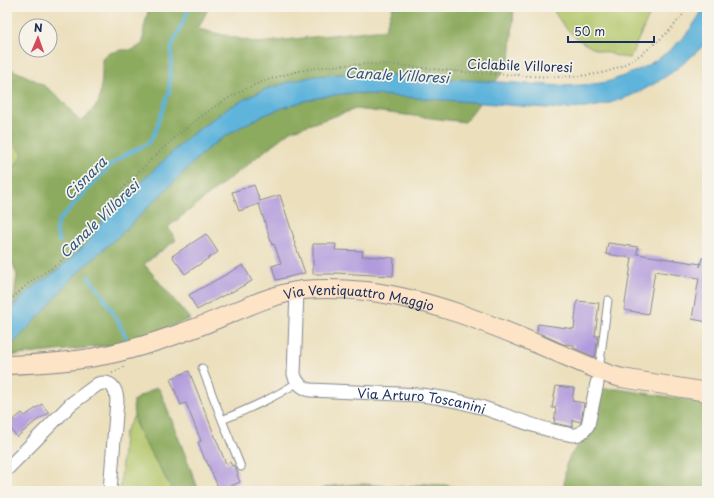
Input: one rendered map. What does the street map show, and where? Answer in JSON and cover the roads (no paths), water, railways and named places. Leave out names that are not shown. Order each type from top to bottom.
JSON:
[{"type":"street","name":"Via Ventiquattro Maggio","points":[[7,365],[75,360],[124,351],[196,328],[271,298],[297,291],[348,289],[387,294],[416,300],[473,318],[514,334],[598,377],[622,378],[707,392]]},
{"type":"street","points":[[297,291],[294,374],[298,382]]},
{"type":"street","name":"Via Arturo Toscanini","points":[[298,382],[305,389],[310,390],[421,394],[437,396],[470,404],[538,427],[575,435],[586,430],[588,425],[598,377]]},
{"type":"street","points":[[7,469],[72,404],[98,384],[104,382],[111,385],[115,389],[117,400],[110,491]]},
{"type":"lane","points":[[598,377],[608,300]]},
{"type":"lane","points":[[202,368],[241,467]]},
{"type":"lane","points":[[222,420],[269,399],[298,382]]},
{"type":"water","name":"Canale Villoresi","points":[[704,7],[707,7],[707,42],[680,66],[651,86],[620,100],[603,105],[585,108],[560,109],[353,93],[333,95],[294,104],[257,119],[222,138],[206,150],[122,233],[70,280],[45,310],[7,350],[7,312],[32,288],[58,270],[88,242],[104,218],[187,138],[228,108],[245,99],[266,89],[289,82],[315,76],[354,73],[563,86],[586,85],[612,81],[649,64],[671,49],[689,31]]},
{"type":"waterway","name":"Cisnara","points":[[60,242],[56,231],[59,220],[111,165],[125,155],[147,144],[153,137],[169,92],[172,46],[190,7]]},
{"type":"waterway","name":"Cisnara","points":[[88,276],[103,296],[118,321],[128,342]]}]
